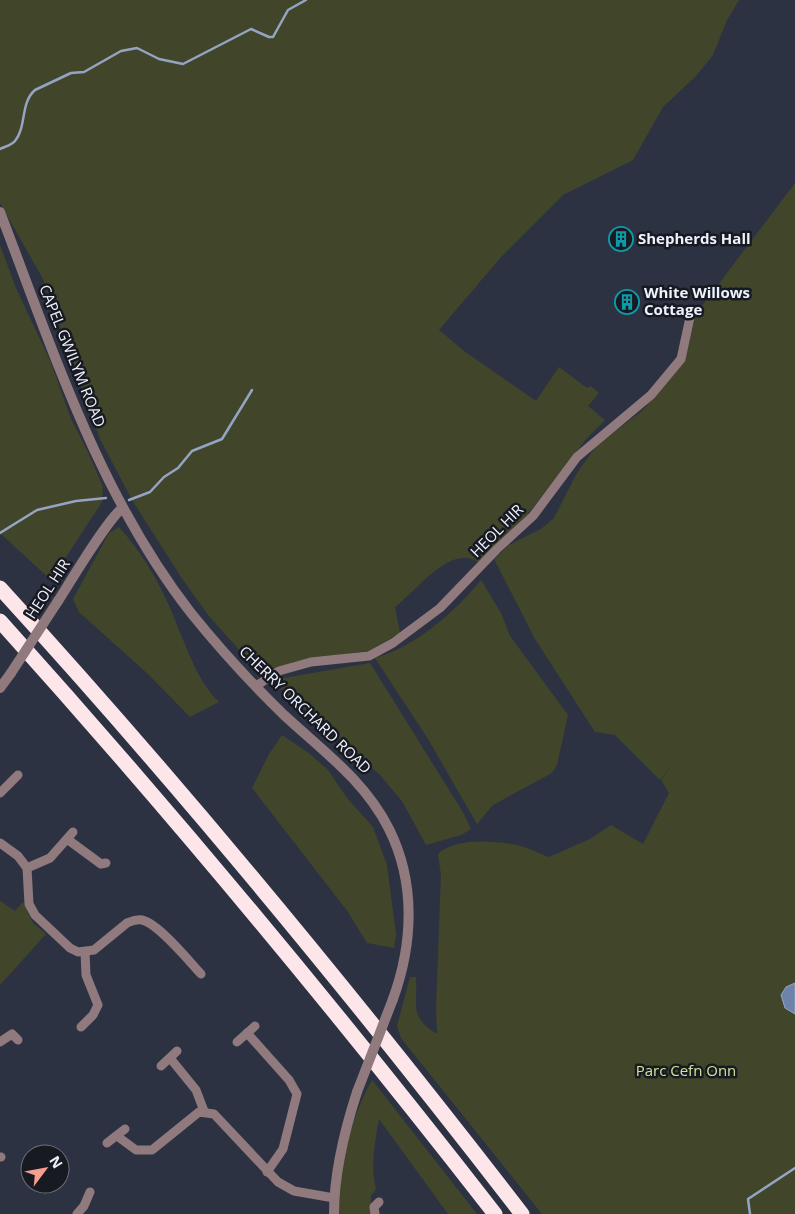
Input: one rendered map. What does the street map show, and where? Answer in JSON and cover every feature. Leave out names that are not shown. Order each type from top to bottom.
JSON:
[{"type":"highway","points":[[0,588],[49,641],[242,867],[364,1014],[522,1214]]},
{"type":"highway","points":[[0,621],[176,823],[320,996],[495,1214]]},
{"type":"street","name":"CAPEL GWILYM ROAD","points":[[0,212],[71,397],[123,508]]},
{"type":"street","name":"HEOL HIR","points":[[256,686],[279,671],[303,664],[369,656],[393,643],[440,608],[497,548],[533,516],[577,457],[651,395],[681,359],[691,313]]},
{"type":"street","name":"HEOL HIR","points":[[0,688],[108,524],[118,510],[123,508]]},
{"type":"street","name":"CHERRY ORCHARD ROAD","points":[[123,508],[145,546],[189,610],[256,686],[354,778],[377,806],[390,830],[404,872],[409,918],[404,964],[393,999],[357,1092],[342,1144],[334,1198],[334,1214]]},
{"type":"street","points":[[0,793],[18,775]]},
{"type":"street","points":[[27,868],[50,858],[70,836],[101,864],[106,863]]},
{"type":"street","points":[[0,843],[18,856],[27,868],[29,904],[35,915],[55,932],[64,944],[73,950],[85,952],[98,947],[126,923],[139,919],[157,929],[201,974]]},
{"type":"street","points":[[81,1027],[93,1015],[98,1005],[86,975],[85,952]]},
{"type":"street","points":[[237,1042],[255,1026]]},
{"type":"street","points":[[247,1033],[289,1080],[297,1094],[283,1148],[267,1172]]},
{"type":"street","points":[[0,1042],[12,1034],[18,1040]]},
{"type":"street","points":[[161,1066],[178,1051]]},
{"type":"street","points":[[170,1058],[196,1090],[204,1111]]},
{"type":"street","points":[[117,1136],[136,1150],[152,1150],[172,1137],[199,1112],[204,1111],[214,1114],[225,1124],[278,1182],[294,1191],[334,1198]]},
{"type":"street","points":[[107,1143],[125,1129]]},
{"type":"street","points":[[80,1213],[90,1192]]},
{"type":"street","points":[[375,1214],[374,1207],[379,1202]]},
{"type":"green space","points":[[0,0],[739,0],[727,20],[713,55],[696,76],[663,107],[633,160],[563,195],[501,257],[439,330],[464,351],[536,401],[559,367],[587,388],[591,386],[599,393],[588,406],[605,420],[587,438],[527,515],[478,562],[468,558],[456,559],[445,564],[395,607],[400,633],[369,651],[320,658],[259,672],[208,615],[181,577],[132,500],[100,439],[43,279],[0,203]]},
{"type":"green space","name":"Parc Cefn Onn","points":[[795,183],[795,1214],[542,1214],[401,1038],[397,1026],[410,977],[416,977],[416,1010],[418,1016],[428,1028],[437,1034],[436,1008],[441,875],[438,854],[454,845],[483,842],[517,845],[549,857],[590,839],[611,825],[643,844],[669,793],[661,780],[672,765],[660,780],[615,735],[595,732],[535,639],[494,559],[509,545],[541,529],[554,518],[577,473],[597,445],[642,411],[685,360],[696,314]]},
{"type":"green space","points":[[0,245],[16,288],[51,363],[71,419],[103,487],[102,502],[51,580],[0,533]]},
{"type":"green space","points":[[119,527],[134,545],[154,576],[203,683],[219,702],[190,717],[149,675],[79,612],[73,599],[109,533]]},
{"type":"green space","points":[[481,580],[501,613],[510,636],[568,715],[557,765],[552,773],[493,805],[477,824],[428,739],[375,658],[405,646],[433,627],[447,616]]},
{"type":"green space","points":[[370,663],[464,814],[471,829],[461,835],[426,845],[402,801],[380,775],[275,683],[284,678]]},
{"type":"green space","points":[[282,735],[310,754],[328,770],[347,798],[373,827],[387,865],[396,934],[394,948],[367,943],[348,912],[252,788],[269,754]]},
{"type":"green space","points":[[0,901],[15,911],[23,902],[33,923],[46,934],[0,985]]},
{"type":"green space","points":[[372,1080],[477,1214],[448,1214],[379,1119],[374,1154],[373,1171],[376,1189],[371,1196],[372,1214],[338,1214],[341,1179],[351,1129]]},
{"type":"water","points":[[795,983],[795,1014],[785,1008],[781,995],[786,987]]},
{"type":"waterway","points":[[0,149],[10,145],[19,135],[27,101],[35,90],[71,73],[84,72],[121,51],[137,48],[159,59],[183,64],[251,29],[273,37],[288,10],[306,0]]},
{"type":"waterway","points":[[129,500],[150,492],[164,477],[178,468],[192,451],[222,439],[252,390]]},
{"type":"waterway","points":[[0,533],[37,510],[76,501],[106,498]]},
{"type":"waterway","points":[[750,1214],[748,1199],[795,1168]]},
{"type":"place","name":"Shepherds Hall","points":[[621,239]]},
{"type":"place","name":"White Willows Cottage","points":[[627,302]]}]
